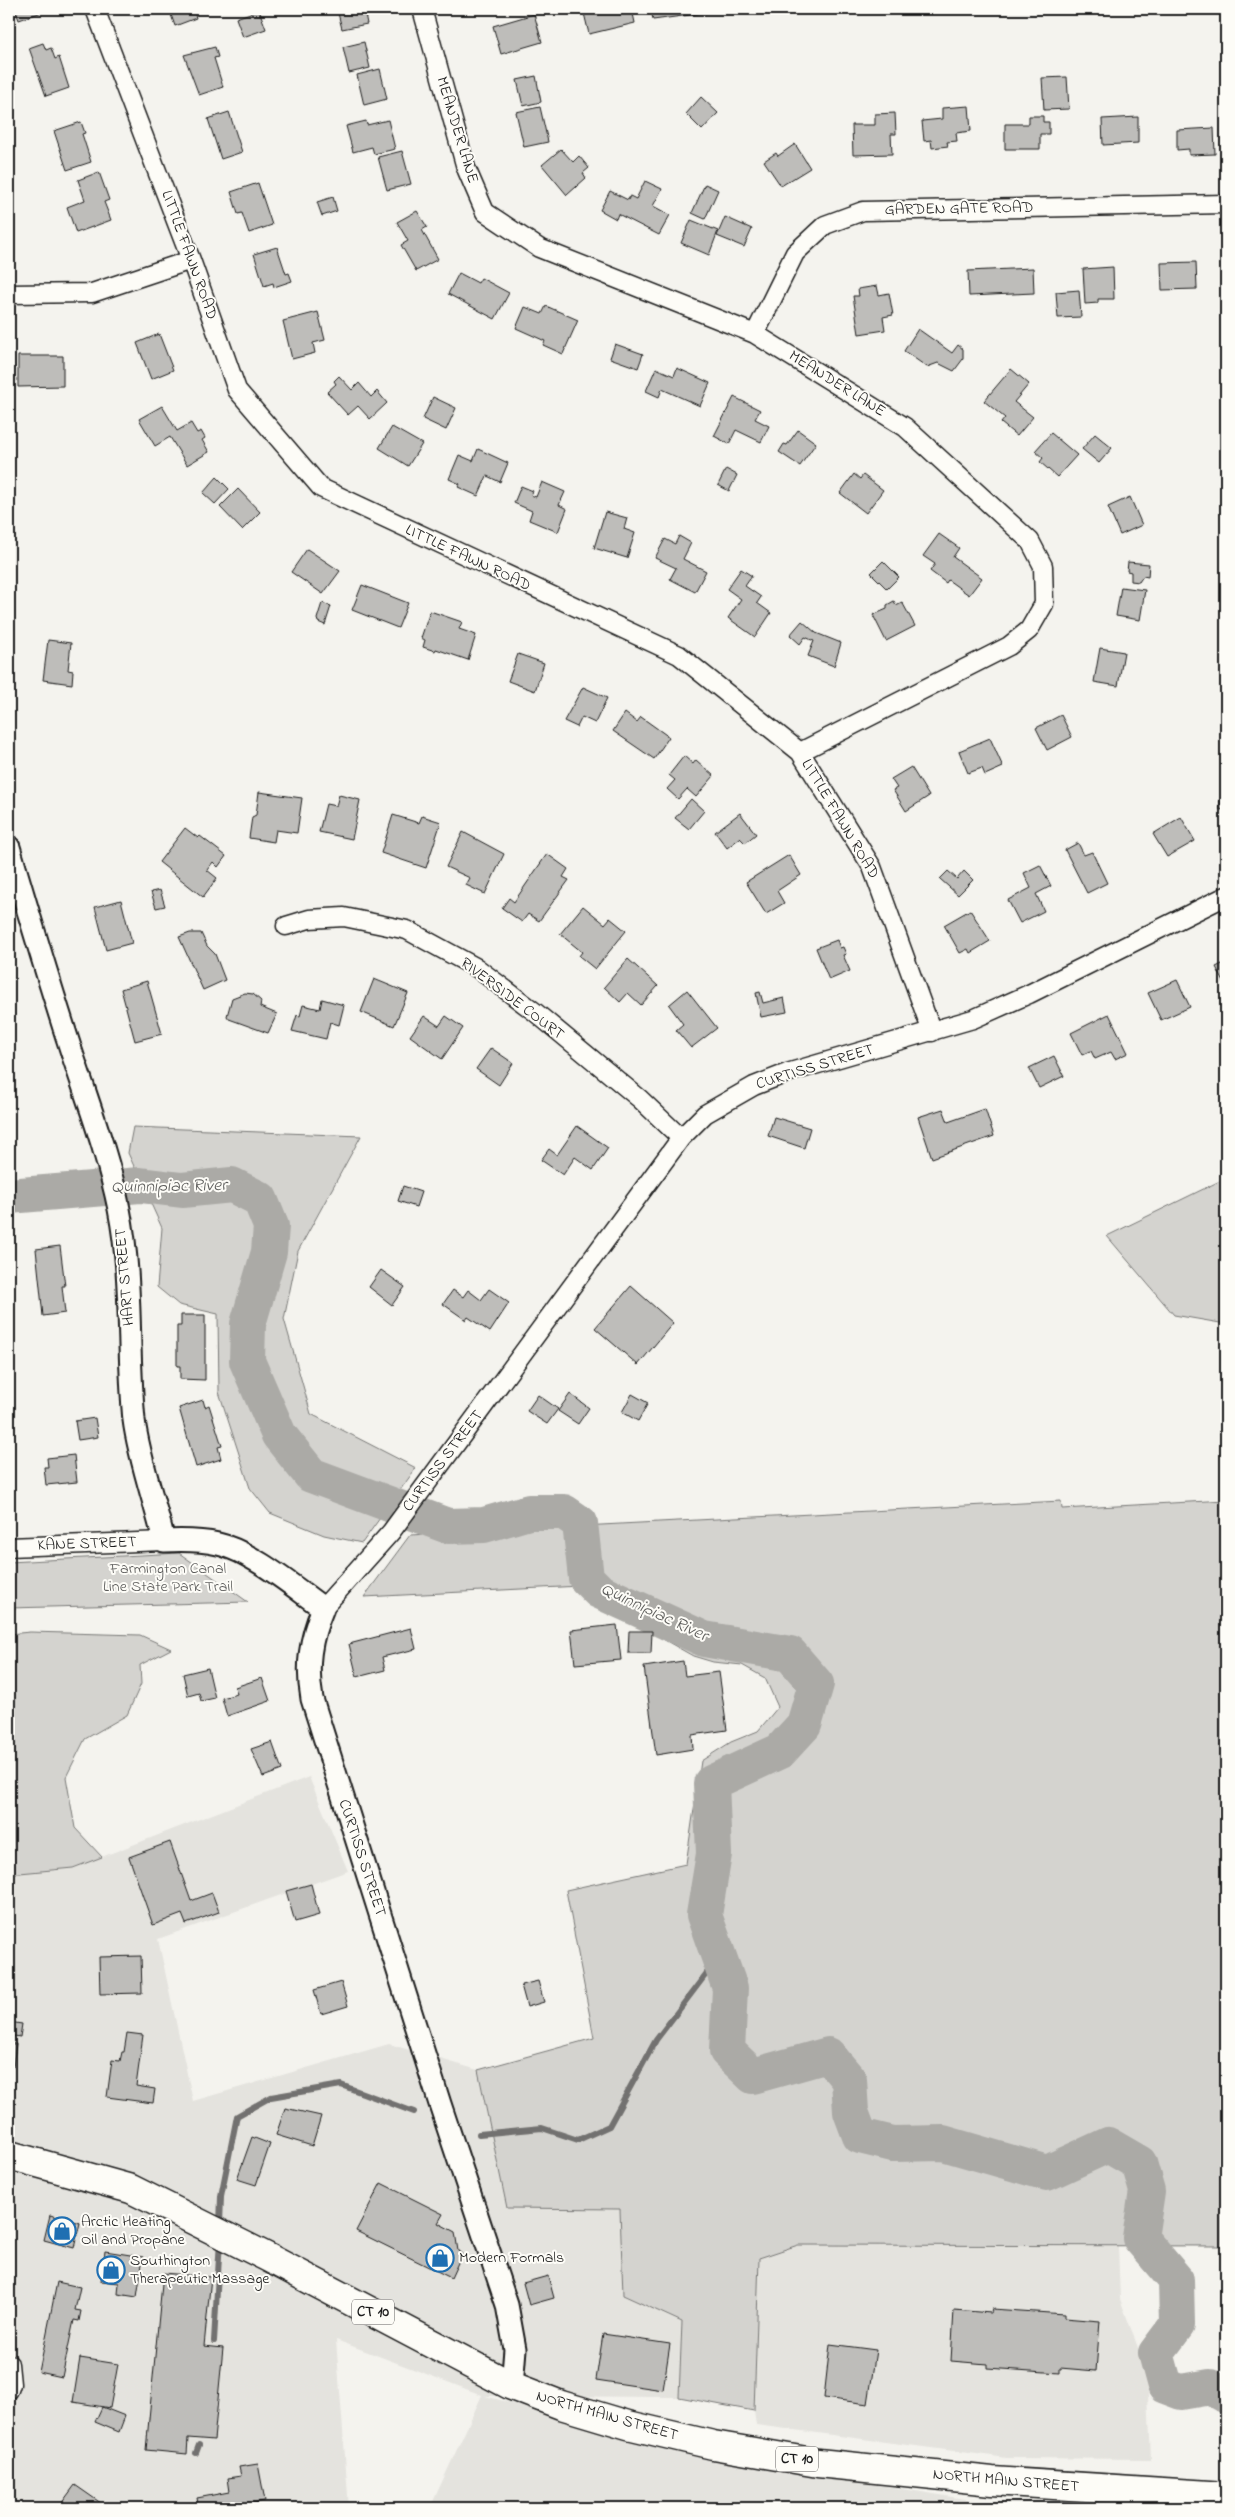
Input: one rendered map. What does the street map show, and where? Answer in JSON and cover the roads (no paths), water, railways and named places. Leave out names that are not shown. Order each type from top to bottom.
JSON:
[{"type":"highway","name":"NORTH MAIN STREET","points":[[9,2155],[131,2189],[208,2227],[512,2386],[561,2405],[628,2425],[713,2445],[818,2462],[992,2481],[1226,2496]]},
{"type":"street","name":"LITTLE FAWN ROAD","points":[[95,9],[191,260],[237,390],[321,488],[679,655],[800,752],[872,867],[932,1032]]},
{"type":"street","name":"MEANDER LANE","points":[[422,9],[466,168],[485,212],[539,248],[755,334],[905,426],[1030,541],[1044,566],[1044,604],[1029,630],[1009,646],[800,752]]},
{"type":"street","name":"GARDEN GATE ROAD","points":[[755,334],[796,253],[825,226],[863,211],[1226,204]]},
{"type":"street","points":[[9,294],[92,293],[191,260]]},
{"type":"street","name":"HART STREET","points":[[9,847],[45,970],[108,1164],[119,1209],[130,1299],[134,1422],[141,1456],[154,1498],[164,1541]]},
{"type":"street","name":"CURTISS STREET","points":[[512,2386],[515,2349],[507,2305],[434,2085],[312,1699],[308,1664],[312,1639],[323,1608],[391,1532],[681,1138],[705,1114],[754,1086],[787,1074],[973,1019],[1029,994],[1226,896]]},
{"type":"street","name":"RIVERSIDE COURT","points":[[286,926],[309,919],[344,916],[407,930],[477,968],[535,1012],[640,1099],[681,1138]]},
{"type":"street","points":[[164,1541],[192,1539],[220,1544],[270,1570],[323,1608]]},
{"type":"street","name":"KANE STREET","points":[[9,1547],[164,1541]]},
{"type":"street","points":[[9,2364],[11,2384],[9,2390]]},
{"type":"waterway","name":"Quinnipiac River","points":[[9,1196],[140,1185],[182,1190],[232,1185],[260,1199],[271,1226],[269,1252],[248,1324],[247,1361],[279,1435],[311,1475],[448,1526],[484,1525],[529,1512],[564,1512],[580,1523],[586,1578],[599,1591],[704,1639],[790,1654],[816,1684],[804,1725],[780,1751],[711,1783],[714,1854],[704,1915],[730,1988],[727,2051],[753,2076],[828,2055],[849,2080],[851,2112],[860,2136],[893,2144],[943,2143],[1047,2173],[1108,2145],[1139,2163],[1147,2191],[1140,2238],[1176,2280],[1177,2325],[1156,2353],[1165,2386],[1181,2392],[1210,2387],[1226,2396]]},
{"type":"waterway","points":[[479,2134],[542,2128],[578,2140],[609,2126],[656,2040],[719,1957]]},
{"type":"waterway","points":[[220,2225],[221,2196],[237,2116],[271,2097],[341,2085],[414,2112]]},
{"type":"waterway","points":[[214,2341],[220,2240]]},
{"type":"waterway","points":[[196,2453],[199,2445]]},
{"type":"place","name":"Arctic Heating Oil and Propane","points":[[62,2231]]},
{"type":"place","name":"Modern Formals","points":[[440,2258]]},
{"type":"place","name":"Southington Therapeutic Massage","points":[[111,2270]]},
{"type":"park label","name":"Farmington Canal Line State Park Trail","points":[[168,1578]]}]
